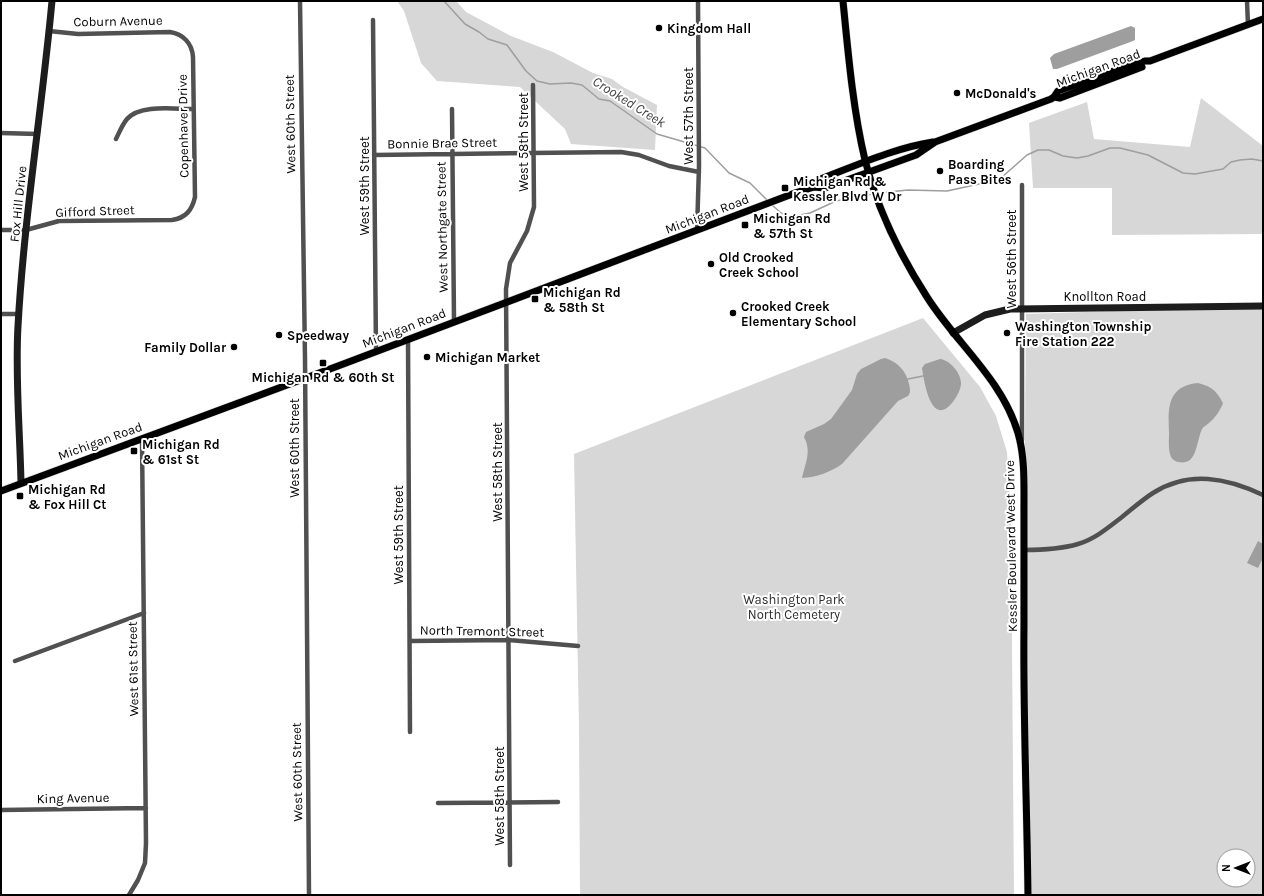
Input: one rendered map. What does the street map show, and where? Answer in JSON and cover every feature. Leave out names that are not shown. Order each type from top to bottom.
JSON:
[{"type":"main road","name":"Kessler Boulevard West Drive","points":[[843,1],[857,120],[865,162],[880,205],[893,236],[912,273],[931,303],[953,333],[986,373],[999,392],[1012,416],[1022,452],[1024,486],[1024,676],[1028,895]]},
{"type":"main road","name":"Michigan Road","points":[[1,491],[376,352],[454,321],[786,197],[814,187],[825,188],[868,171],[916,155],[936,142],[1054,97],[1058,91],[1122,68],[1150,61],[1263,19]]},
{"type":"main road","name":"Michigan Road","points":[[814,187],[818,180],[865,162],[914,145],[936,142]]},
{"type":"street","name":"Fox Hill Drive","points":[[21,483],[18,368],[19,314],[26,230],[50,31],[52,1]]},
{"type":"street","name":"West 60th Street","points":[[300,1],[305,378],[309,895]]},
{"type":"street","name":"West 57th Street","points":[[697,230],[699,172],[698,1]]},
{"type":"street","points":[[1247,1],[1248,25]]},
{"type":"street","name":"West 59th Street","points":[[374,20],[376,352]]},
{"type":"street","name":"Coburn Avenue","points":[[50,31],[78,34],[170,32],[178,34],[186,39]]},
{"type":"street","name":"Copenhaver Drive","points":[[186,39],[192,52],[195,197],[192,207],[188,213]]},
{"type":"street","name":"West 58th Street","points":[[510,865],[506,302],[507,277],[510,263],[527,231],[533,212],[533,85]]},
{"type":"street","points":[[116,139],[127,119],[140,111],[148,109],[193,109]]},
{"type":"street","name":"West Northgate Street","points":[[452,109],[454,321]]},
{"type":"street","points":[[1,134],[38,134]]},
{"type":"street","name":"Bonnie Brae Street","points":[[374,154],[629,152],[669,166],[699,172]]},
{"type":"street","name":"West 56th Street","points":[[1022,185],[1022,452]]},
{"type":"street","name":"Gifford Street","points":[[1,230],[26,230],[59,221],[172,220],[181,218],[188,213]]},
{"type":"street","name":"Knollton Road","points":[[953,333],[984,315],[1004,310],[1022,308],[1263,306]]},
{"type":"street","points":[[1,314],[19,314]]},
{"type":"street","name":"West 59th Street","points":[[408,339],[410,732]]},
{"type":"street","name":"West 61st Street","points":[[129,895],[140,876],[145,863],[146,808],[142,438]]},
{"type":"street","points":[[1024,550],[1047,550],[1079,544],[1104,531],[1154,492],[1173,483],[1196,478],[1209,478],[1230,483],[1263,495]]},
{"type":"street","points":[[14,661],[144,613]]},
{"type":"street","name":"North Tremont Street","points":[[410,642],[509,640],[578,646]]},
{"type":"street","points":[[438,803],[558,802]]},
{"type":"street","name":"King Avenue","points":[[1,810],[146,808]]},
{"type":"green space","points":[[397,1],[456,1],[466,12],[511,36],[553,52],[593,73],[612,79],[623,87],[657,105],[655,150],[571,144],[565,129],[520,87],[437,81],[421,63],[404,11]]},
{"type":"green space","points":[[1201,98],[1263,146],[1263,234],[1112,235],[1112,188],[1033,188],[1029,123],[1087,102],[1094,139],[1190,147]]},
{"type":"green space","points":[[1263,306],[1263,895],[1028,895],[1023,676],[1026,314]]},
{"type":"green space","name":"Washington Park North Cemetery","points":[[923,318],[980,387],[996,416],[1007,452],[1011,522],[1014,895],[580,895],[579,727],[574,454]]},
{"type":"shaded area","points":[[1131,26],[1135,28],[1135,40],[1057,69],[1053,69],[1050,58],[1054,54]]},
{"type":"shaded area","points":[[885,358],[894,362],[904,371],[910,387],[908,396],[898,401],[842,464],[823,474],[802,478],[808,453],[804,437],[806,432],[824,424],[831,419],[852,390],[857,374],[861,369]]},
{"type":"shaded area","points":[[940,359],[951,364],[957,371],[961,379],[961,386],[952,403],[945,409],[939,410],[930,400],[922,368],[925,364]]},
{"type":"shaded area","points":[[1198,383],[1213,390],[1223,403],[1215,417],[1202,429],[1196,450],[1190,460],[1185,462],[1177,462],[1172,459],[1169,451],[1170,407],[1175,394],[1180,389],[1188,385]]},
{"type":"shaded area","points":[[1258,541],[1263,544],[1263,558],[1258,568],[1247,563]]},
{"type":"waterway","name":"Crooked Creek","points":[[444,1],[465,24],[488,39],[507,45],[526,71],[537,81],[550,84],[571,83],[582,85],[599,99],[610,101],[657,134],[705,148],[729,173],[750,183],[768,201]]},
{"type":"waterway","name":"Crooked Creek","points":[[878,193],[908,190],[947,191],[993,181],[1002,177],[1027,155],[1038,150],[1049,150],[1063,156],[1077,158],[1088,156],[1110,148],[1120,148],[1148,155],[1183,173],[1195,174],[1223,169],[1231,162],[1240,160],[1252,159],[1263,161]]},
{"type":"waterway","name":"Crooked Creek","points":[[772,205],[786,216],[795,216],[810,213],[836,201],[873,194]]},
{"type":"waterway","points":[[908,379],[923,376]]},
{"type":"place","name":"Kingdom Hall","points":[[659,28]]},
{"type":"place","name":"McDonald's","points":[[957,93]]},
{"type":"place","name":"Boarding Pass Bites","points":[[940,171]]},
{"type":"place","name":"Michigan Rd & Kessler Blvd W Dr","points":[[785,188]]},
{"type":"place","name":"Michigan Rd & 57th St","points":[[745,225]]},
{"type":"place","name":"Old Crooked Creek School","points":[[711,264]]},
{"type":"place","name":"Michigan Rd & 58th St","points":[[535,299]]},
{"type":"place","name":"Crooked Creek Elementary School","points":[[733,313]]},
{"type":"place","name":"Washington Township Fire Station 222","points":[[1007,333]]},
{"type":"place","name":"Speedway","points":[[279,335]]},
{"type":"place","name":"Family Dollar","points":[[234,347]]},
{"type":"place","name":"Michigan Market","points":[[427,357]]},
{"type":"place","name":"Michigan Rd & 60th St","points":[[323,363]]},
{"type":"place","name":"Michigan Rd & 61st St","points":[[134,451]]},
{"type":"place","name":"Michigan Rd & Fox Hill Ct","points":[[20,496]]}]
